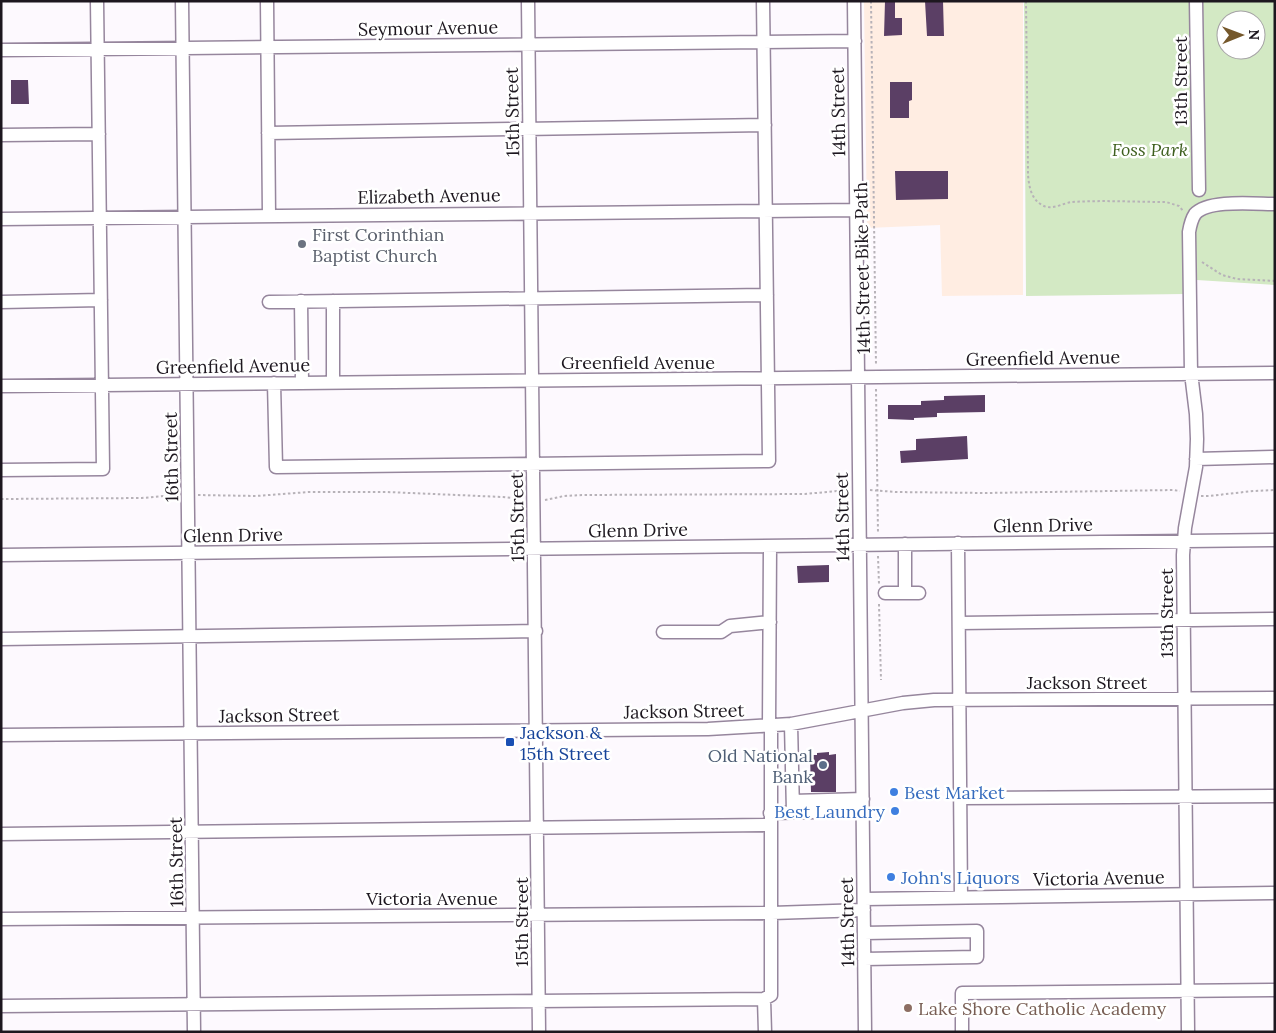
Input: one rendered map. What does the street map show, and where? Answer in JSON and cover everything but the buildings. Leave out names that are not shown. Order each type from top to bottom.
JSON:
[{"type":"street","points":[[1,470],[103,469],[98,1]]},
{"type":"street","name":"16th Street","points":[[182,1],[194,1032]]},
{"type":"street","points":[[267,1],[268,216]]},
{"type":"street","name":"15th Street","points":[[528,1],[539,1032]]},
{"type":"street","points":[[274,383],[276,467],[769,462],[763,1]]},
{"type":"street","name":"14th Street","points":[[854,1],[865,1032]]},
{"type":"street","name":"13th Street","points":[[1196,1],[1199,190]]},
{"type":"street","name":"Seymour Avenue","points":[[1,50],[855,41]]},
{"type":"street","points":[[268,133],[765,125]]},
{"type":"street","points":[[1,135],[99,134]]},
{"type":"street","points":[[1190,225],[1196,213],[1210,206],[1275,204]]},
{"type":"street","name":"Elizabeth Avenue","points":[[1,218],[856,210]]},
{"type":"street","name":"13th Street","points":[[1188,1032],[1184,541],[1196,458],[1196,414],[1191,374],[1190,225]]},
{"type":"street","points":[[270,302],[767,295]]},
{"type":"street","points":[[1,302],[101,300]]},
{"type":"street","points":[[302,301],[302,383]]},
{"type":"street","points":[[332,301],[333,382]]},
{"type":"street","name":"Greenfield Avenue","points":[[1,386],[1275,373]]},
{"type":"street","points":[[1196,458],[1275,458]]},
{"type":"street","name":"Glenn Drive","points":[[1,555],[1275,540]]},
{"type":"street","points":[[958,543],[961,898]]},
{"type":"street","points":[[904,593],[905,544]]},
{"type":"street","points":[[1,1006],[764,999],[771,995],[770,546]]},
{"type":"street","points":[[881,592],[919,593]]},
{"type":"street","points":[[959,623],[1275,619]]},
{"type":"street","points":[[663,632],[721,632],[730,626],[770,622]]},
{"type":"street","points":[[1,639],[536,631]]},
{"type":"street","name":"Jackson Street","points":[[1,735],[708,729],[791,724],[914,702],[960,699],[1275,698]]},
{"type":"street","points":[[791,724],[793,806]]},
{"type":"street","points":[[960,798],[1275,796]]},
{"type":"street","points":[[1,834],[538,828],[770,819],[793,806],[863,805]]},
{"type":"street","name":"Victoria Avenue","points":[[1,919],[772,913],[864,904],[961,898],[1275,894]]},
{"type":"street","points":[[864,933],[977,931],[977,957],[864,959]]},
{"type":"street","points":[[962,1032],[962,993],[1275,990]]},
{"type":"street","points":[[764,999],[765,1032]]},
{"type":"path","name":"14th Street Bike Path","points":[[871,1],[878,535]]},
{"type":"path","points":[[1026,1],[1028,175],[1029,187],[1034,198],[1042,206],[1050,208],[1070,202],[1166,202],[1179,206],[1190,225]]},
{"type":"path","points":[[1189,256],[1222,275],[1237,279],[1275,281]]},
{"type":"path","points":[[544,500],[582,495],[805,494],[848,490]]},
{"type":"path","points":[[873,490],[985,493],[1173,490],[1186,492]]},
{"type":"path","points":[[1196,495],[1209,496],[1275,490]]},
{"type":"path","points":[[201,495],[256,496],[309,492],[387,492],[502,497],[522,500]]},
{"type":"path","points":[[1,499],[173,496]]},
{"type":"path","points":[[878,553],[881,592],[882,680]]},
{"type":"shaded area","points":[[864,1],[1023,1],[1023,295],[942,296],[940,225],[867,228]]},
{"type":"green space","name":"Foss Park","points":[[1024,1],[1275,1],[1275,285],[1197,280],[1185,294],[1026,296]]},
{"type":"place","name":"First Corinthian Baptist Church","points":[[302,244]]},
{"type":"place","name":"Jackson & 15th Street","points":[[510,742]]},
{"type":"place","name":"Old National Bank","points":[[823,765]]},
{"type":"place","name":"Best Market","points":[[894,792]]},
{"type":"place","name":"Best Laundry","points":[[895,811]]},
{"type":"place","name":"John's Liquors","points":[[891,877]]},
{"type":"place","name":"Lake Shore Catholic Academy","points":[[908,1008]]}]
